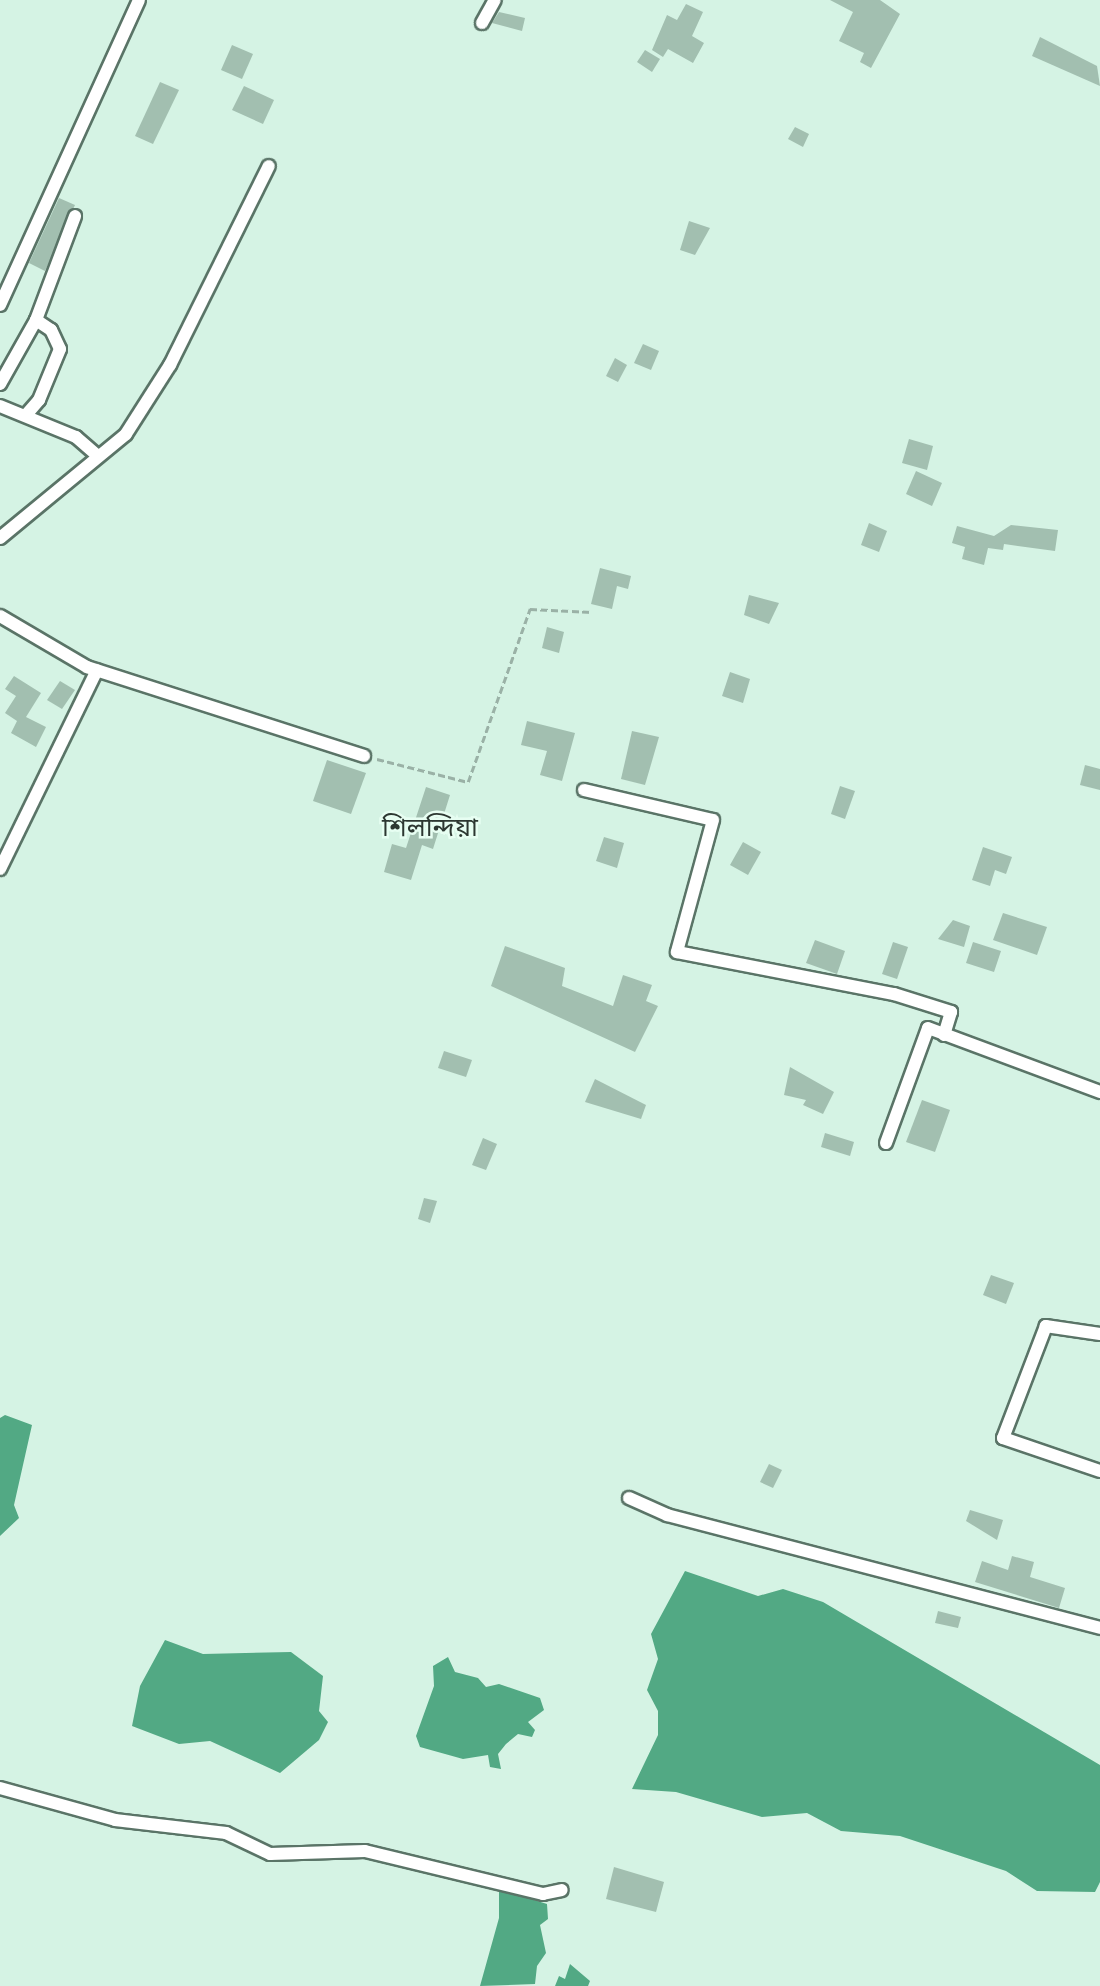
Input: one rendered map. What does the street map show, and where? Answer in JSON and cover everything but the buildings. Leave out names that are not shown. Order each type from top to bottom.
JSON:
[{"type":"street","points":[[0,304],[139,0]]},
{"type":"street","points":[[482,23],[495,0]]},
{"type":"street","points":[[0,538],[126,434],[170,365],[269,166]]},
{"type":"street","points":[[0,384],[36,320],[75,216]]},
{"type":"street","points":[[26,415],[40,400],[60,349],[51,330],[36,320]]},
{"type":"street","points":[[0,406],[76,437],[98,456]]},
{"type":"street","points":[[0,616],[97,670],[364,756]]},
{"type":"street","points":[[0,869],[97,670]]},
{"type":"street","points":[[584,790],[713,820],[677,952],[894,994],[951,1012],[944,1035]]},
{"type":"street","points":[[886,1143],[928,1028],[1100,1092]]},
{"type":"street","points":[[1100,1334],[1046,1326],[1003,1438],[1100,1471]]},
{"type":"street","points":[[629,1498],[667,1515],[1100,1628]]},
{"type":"street","points":[[0,1788],[115,1820],[226,1833],[270,1854],[365,1851],[543,1894],[562,1890]]},
{"type":"path","points":[[364,756],[468,782],[530,609],[592,612]]},
{"type":"shaded area","points":[[5,1415],[32,1425],[14,1505],[19,1518],[0,1536],[0,1418]]},
{"type":"shaded area","points":[[685,1571],[758,1596],[783,1589],[823,1602],[1100,1765],[1100,1882],[1095,1892],[1037,1891],[1006,1871],[900,1836],[841,1831],[807,1813],[762,1817],[676,1792],[632,1789],[658,1735],[658,1711],[647,1690],[658,1659],[651,1634]]},
{"type":"shaded area","points":[[165,1640],[203,1654],[291,1652],[323,1676],[319,1711],[328,1722],[319,1740],[280,1773],[210,1741],[179,1744],[132,1726],[140,1686]]},
{"type":"shaded area","points":[[448,1657],[455,1672],[478,1678],[486,1687],[499,1684],[540,1698],[544,1710],[528,1722],[535,1730],[532,1737],[518,1734],[506,1744],[498,1754],[501,1769],[490,1767],[488,1755],[463,1759],[420,1747],[416,1736],[434,1686],[433,1666]]},
{"type":"shaded area","points":[[499,1889],[547,1904],[548,1919],[540,1925],[546,1953],[537,1966],[535,1984],[480,1986],[499,1918]]},
{"type":"shaded area","points":[[570,1964],[590,1981],[588,1986],[555,1986],[559,1976],[565,1979]]},
{"type":"district","name":"শিলন্দিয়া","points":[[430,828]]}]
